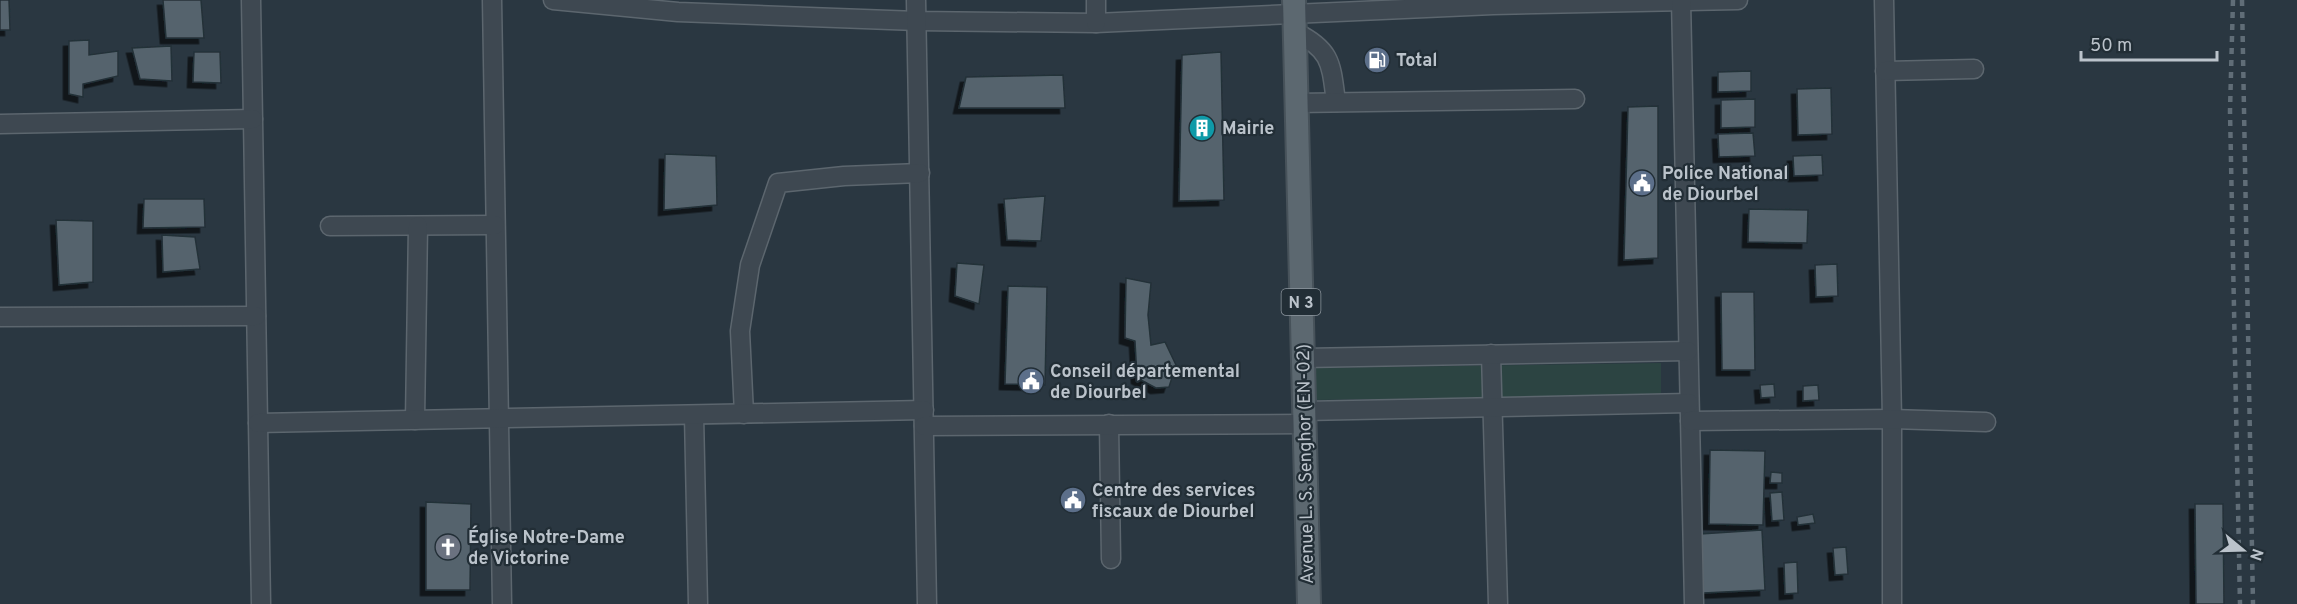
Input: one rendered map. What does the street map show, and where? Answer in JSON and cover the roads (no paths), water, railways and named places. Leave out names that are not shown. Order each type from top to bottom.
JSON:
[{"type":"main road","name":"Avenue L. S. Senghor (EN-02)","points":[[1294,16],[1309,604]]},
{"type":"street","points":[[251,0],[261,604]]},
{"type":"street","points":[[492,0],[502,604]]},
{"type":"street","points":[[553,0],[917,21],[1096,23],[1294,16],[1493,3],[1738,0]]},
{"type":"street","points":[[916,0],[927,604]]},
{"type":"street","points":[[1096,0],[1096,23]]},
{"type":"street","points":[[1884,0],[1892,419],[1892,604]]},
{"type":"street","points":[[1681,1],[1694,604]]},
{"type":"street","points":[[1294,16],[1331,64],[1336,102]]},
{"type":"street","points":[[1885,71],[1974,69]]},
{"type":"street","points":[[1296,103],[1575,99]]},
{"type":"street","points":[[0,124],[253,119]]},
{"type":"street","points":[[744,414],[740,332],[750,265],[778,183],[844,176],[920,173]]},
{"type":"street","points":[[330,226],[495,225]]},
{"type":"street","points":[[415,420],[418,226]]},
{"type":"street","points":[[0,317],[256,316]]},
{"type":"street","points":[[1303,358],[1688,351]]},
{"type":"street","points":[[1491,354],[1498,604]]},
{"type":"street","points":[[258,423],[744,414],[1109,424],[1492,408],[1986,422]]},
{"type":"street","points":[[694,415],[698,604]]},
{"type":"street","points":[[1109,424],[1111,559]]},
{"type":"railway","points":[[2233,0],[2230,111],[2240,604]]},
{"type":"railway","points":[[2242,0],[2253,604]]},
{"type":"place","name":"Total","points":[[1377,60]]},
{"type":"place","name":"Mairie","points":[[1202,128]]},
{"type":"place","name":"Police National de Diourbel","points":[[1642,183]]},
{"type":"place","name":"Conseil départemental de Diourbel","points":[[1031,381]]},
{"type":"place","name":"Centre des services fiscaux de Diourbel","points":[[1073,500]]},
{"type":"place","name":"Église Notre-Dame de Victorine","points":[[448,547]]}]
